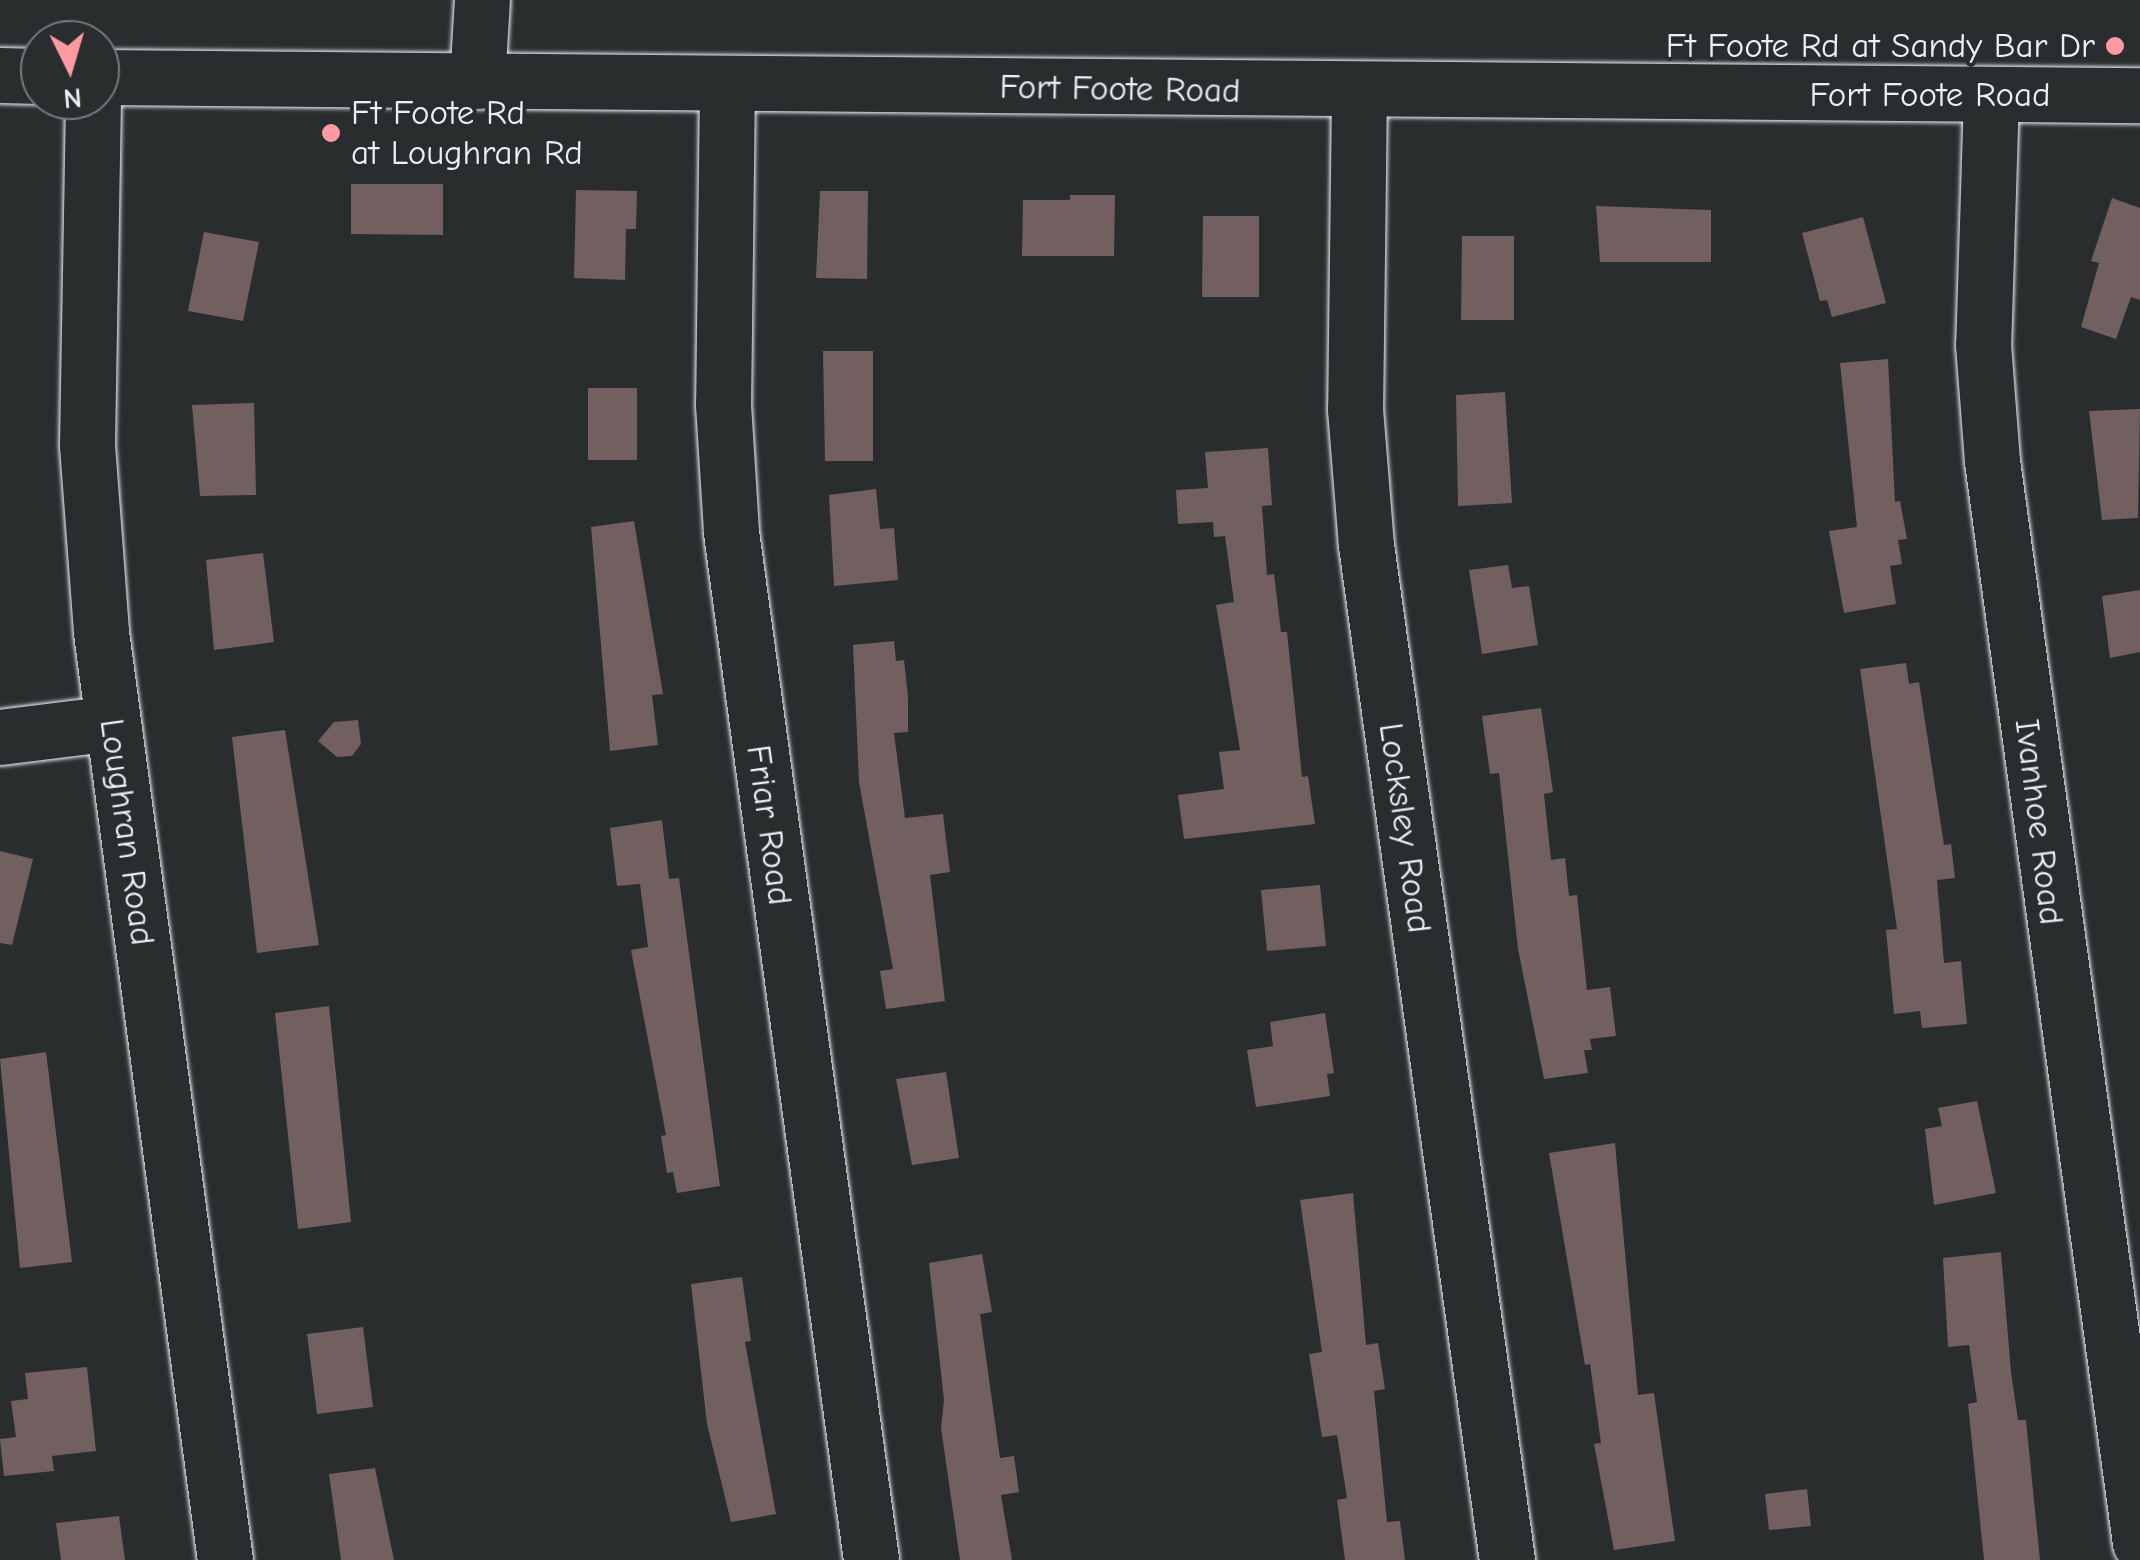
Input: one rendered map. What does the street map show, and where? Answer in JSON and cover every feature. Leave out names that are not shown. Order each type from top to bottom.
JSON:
[{"type":"street","points":[[478,80],[482,0]]},
{"type":"street","name":"Fort Foote Road","points":[[120,77],[1360,92],[2140,95]]},
{"type":"street","name":"Friar Road","points":[[727,85],[723,404],[732,532],[871,1560]]},
{"type":"street","name":"Locksley Road","points":[[1360,92],[1355,409],[1366,546],[1508,1560]]},
{"type":"street","name":"Ivanhoe Road","points":[[1991,96],[1983,344],[1992,461],[2140,1544]]},
{"type":"street","name":"Loughran Road","points":[[93,120],[87,445],[112,723],[225,1560]]},
{"type":"street","points":[[0,738],[112,723]]},
{"type":"building","points":[[351,184],[443,184],[443,235],[351,234]]},
{"type":"building","points":[[576,190],[637,191],[636,229],[626,229],[625,280],[574,278]]},
{"type":"building","points":[[820,191],[868,191],[867,279],[816,278]]},
{"type":"building","points":[[1070,195],[1115,195],[1114,256],[1022,256],[1023,200],[1070,200]]},
{"type":"building","points":[[2112,198],[2140,208],[2140,300],[2131,297],[2116,339],[2081,327],[2099,263],[2091,261]]},
{"type":"building","points":[[1596,206],[1711,210],[1711,262],[1600,262]]},
{"type":"building","points":[[1203,216],[1259,216],[1259,297],[1202,297]]},
{"type":"building","points":[[1863,217],[1886,303],[1832,317],[1827,300],[1820,301],[1802,233]]},
{"type":"building","points":[[204,232],[259,242],[243,321],[188,311]]},
{"type":"building","points":[[1462,236],[1514,236],[1514,320],[1461,320]]},
{"type":"building","points":[[823,351],[873,351],[873,461],[825,461]]},
{"type":"building","points":[[1888,359],[1895,502],[1900,501],[1907,539],[1898,540],[1902,564],[1890,566],[1896,604],[1844,613],[1829,531],[1857,527],[1840,363]]},
{"type":"building","points":[[588,388],[637,388],[637,460],[588,460]]},
{"type":"building","points":[[1505,392],[1512,503],[1458,506],[1456,395]]},
{"type":"building","points":[[254,403],[256,495],[200,496],[192,405]]},
{"type":"building","points":[[2140,409],[2138,518],[2102,520],[2089,411]]},
{"type":"building","points":[[1268,448],[1272,505],[1262,506],[1267,575],[1274,574],[1281,632],[1287,632],[1302,777],[1308,776],[1315,824],[1184,839],[1178,795],[1224,789],[1219,752],[1240,750],[1216,605],[1234,602],[1225,536],[1214,537],[1213,522],[1178,524],[1176,490],[1208,488],[1205,452]]},
{"type":"building","points":[[876,489],[880,529],[894,528],[898,580],[834,586],[829,495]]},
{"type":"building","points":[[634,521],[663,694],[652,695],[658,745],[610,751],[591,527]]},
{"type":"building","points":[[263,553],[274,642],[214,650],[206,560]]},
{"type":"building","points":[[1508,565],[1512,588],[1529,586],[1538,645],[1482,654],[1469,570]]},
{"type":"building","points":[[2140,590],[2140,652],[2110,658],[2102,596]]},
{"type":"building","points":[[894,641],[896,661],[904,660],[908,697],[908,732],[894,733],[905,818],[943,814],[950,872],[930,875],[945,1001],[886,1009],[880,971],[893,969],[859,782],[853,645]]},
{"type":"building","points":[[1906,663],[1909,684],[1919,682],[1944,845],[1951,844],[1955,878],[1937,880],[1944,963],[1961,961],[1967,1024],[1922,1028],[1920,1011],[1894,1014],[1886,930],[1897,929],[1860,669]]},
{"type":"building","points":[[1541,708],[1553,792],[1544,794],[1551,860],[1565,858],[1569,896],[1577,895],[1587,990],[1610,987],[1616,1036],[1590,1039],[1592,1050],[1584,1050],[1588,1073],[1544,1079],[1518,949],[1499,773],[1490,774],[1482,716]]},
{"type":"building","points":[[358,720],[361,744],[352,756],[337,757],[318,741],[334,722]]},
{"type":"building","points":[[285,730],[319,945],[257,953],[232,737]]},
{"type":"building","points":[[662,820],[669,879],[679,878],[720,1186],[677,1193],[673,1172],[667,1173],[661,1136],[666,1135],[631,950],[648,947],[640,884],[617,886],[610,828]]},
{"type":"building","points":[[0,851],[33,859],[12,945],[0,943]]},
{"type":"building","points":[[1320,885],[1326,946],[1267,951],[1261,890]]},
{"type":"building","points":[[329,1006],[351,1222],[298,1229],[275,1013]]},
{"type":"building","points":[[1325,1013],[1334,1073],[1327,1074],[1330,1096],[1256,1107],[1247,1050],[1273,1046],[1270,1022]]},
{"type":"building","points":[[46,1052],[72,1262],[20,1268],[0,1059]]},
{"type":"building","points":[[946,1072],[959,1158],[912,1165],[896,1079]]},
{"type":"building","points":[[1977,1101],[1996,1193],[1934,1205],[1925,1129],[1942,1126],[1938,1108]]},
{"type":"building","points":[[1615,1143],[1638,1395],[1654,1393],[1675,1541],[1614,1550],[1594,1444],[1601,1443],[1590,1364],[1585,1365],[1549,1153]]},
{"type":"building","points":[[1353,1193],[1366,1345],[1378,1343],[1385,1389],[1374,1391],[1387,1522],[1400,1521],[1405,1560],[1345,1560],[1337,1500],[1347,1498],[1337,1435],[1322,1437],[1309,1354],[1322,1352],[1300,1200]]},
{"type":"building","points":[[2001,1252],[2011,1372],[2018,1420],[2026,1420],[2040,1560],[1984,1560],[1968,1404],[1977,1402],[1969,1345],[1948,1347],[1943,1258]]},
{"type":"building","points":[[982,1254],[992,1312],[980,1314],[1000,1458],[1014,1456],[1019,1492],[1001,1495],[1012,1560],[960,1560],[941,1428],[944,1400],[929,1263]]},
{"type":"building","points":[[742,1277],[751,1341],[745,1342],[776,1514],[731,1522],[707,1424],[691,1284]]},
{"type":"building","points":[[363,1327],[373,1407],[317,1414],[307,1334]]},
{"type":"building","points":[[87,1367],[96,1451],[52,1456],[54,1471],[4,1476],[0,1439],[16,1437],[11,1401],[28,1399],[25,1373]]},
{"type":"building","points":[[375,1468],[394,1560],[341,1560],[329,1474]]},
{"type":"building","points":[[1807,1489],[1811,1526],[1769,1530],[1765,1494]]},
{"type":"building","points":[[119,1516],[125,1560],[61,1560],[56,1523]]},
{"type":"place","name":"Ft Foote Rd at Sandy Bar Dr","points":[[2115,46]]},
{"type":"place","name":"Ft Foote Rd at Loughran Rd","points":[[331,133]]}]
